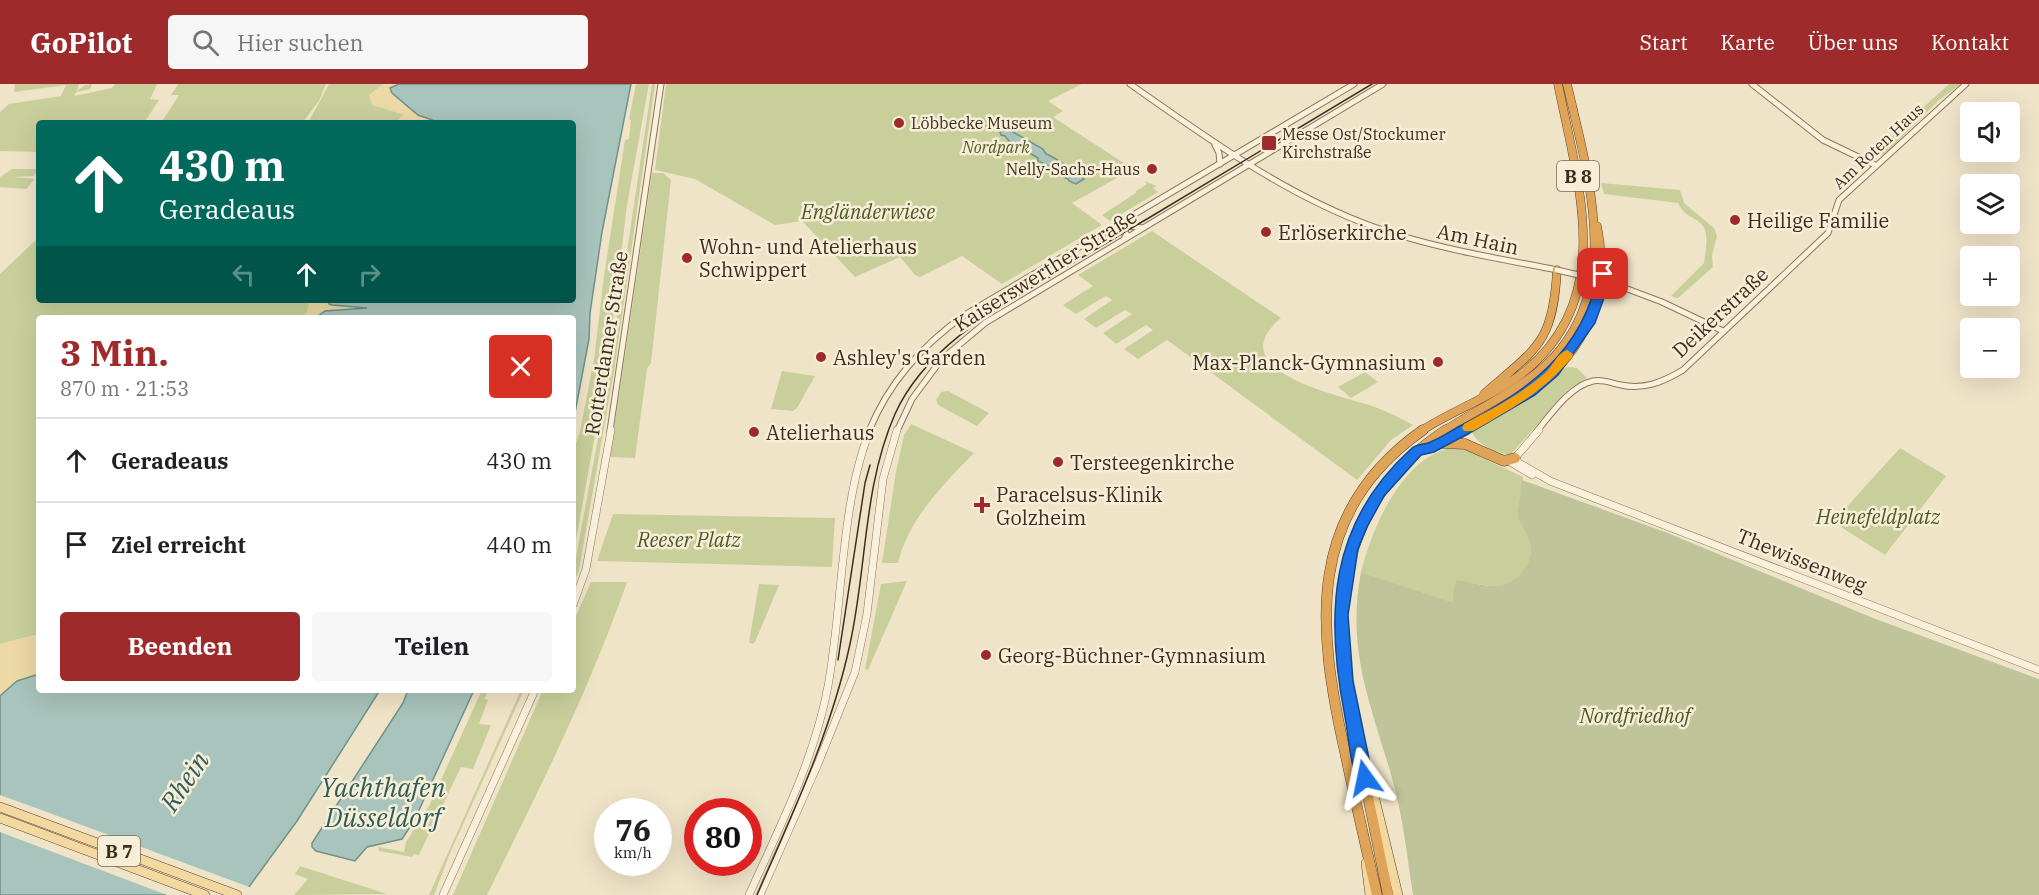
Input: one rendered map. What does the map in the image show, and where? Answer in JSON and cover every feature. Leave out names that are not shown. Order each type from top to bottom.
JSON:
[{"type":"highway","name":"B 8","points":[[1360,758],[1342,651],[1340,615],[1350,549],[1368,510],[1391,477],[1418,450],[1434,437],[1527,381],[1563,349],[1581,320],[1590,292],[1594,219],[1587,173],[1560,85]]},
{"type":"highway","name":"B 8","points":[[1358,812],[1334,702],[1326,646],[1327,588],[1335,551],[1355,503],[1381,466],[1410,439],[1427,427],[1497,391],[1551,346],[1570,318],[1579,290],[1584,244],[1581,189],[1560,85]]},
{"type":"highway","points":[[1418,450],[1440,443],[1468,428],[1531,391],[1553,372],[1589,323],[1600,295],[1604,267],[1601,240],[1594,219]]},
{"type":"highway","points":[[1476,400],[1531,351],[1544,336],[1554,301],[1557,270]]},
{"type":"highway","points":[[1468,428],[1476,443],[1513,460]]},
{"type":"highway","points":[[1440,443],[1465,444],[1499,460],[1513,460]]},
{"type":"highway","points":[[1360,758],[1388,895]]},
{"type":"highway","points":[[1358,812],[1377,895]]},
{"type":"main road","points":[[1360,758],[1368,771],[1398,895]]},
{"type":"main road","name":"B 7","points":[[0,807],[237,895]]},
{"type":"main road","points":[[1358,812],[1370,895]]},
{"type":"main road","name":"B 7","points":[[0,818],[206,895]]},
{"type":"street","name":"Rotterdamer Straße","points":[[576,597],[586,569],[616,399],[661,84]]},
{"type":"street","name":"Am Hain","points":[[1130,84],[1216,146],[1248,165],[1320,204],[1382,230],[1472,255],[1609,282],[1662,302],[1723,332]]},
{"type":"street","name":"Kaiserswerther Straße","points":[[749,895],[816,740],[831,663],[855,483],[864,445],[887,394],[916,355],[945,329],[976,307],[1354,84]]},
{"type":"street","name":"Kaiserswerther Straße","points":[[760,895],[819,762],[856,668],[864,626],[885,462],[896,426],[909,400],[943,357],[968,335],[1383,84]]},
{"type":"street","points":[[1752,84],[1817,136],[1846,152],[1876,164]]},
{"type":"street","name":"Am Roten Haus","points":[[1836,206],[1876,164],[1966,84]]},
{"type":"street","points":[[1216,146],[1220,164]]},
{"type":"street","points":[[1846,152],[1870,159],[1876,164]]},
{"type":"street","points":[[1870,159],[1885,156]]},
{"type":"street","name":"Deikerstraße","points":[[1513,460],[1562,404],[1584,384],[1598,381],[1638,387],[1670,378],[1683,370],[1828,234],[1836,206]]},
{"type":"street","points":[[1132,215],[1127,221],[1130,226],[1146,227]]},
{"type":"street","points":[[1110,228],[1119,227],[1126,231],[1128,235],[1121,242]]},
{"type":"street","name":"Thewissenweg","points":[[1513,460],[1526,472],[2039,670]]},
{"type":"street","points":[[443,895],[534,693]]},
{"type":"green space","points":[[15,84],[79,84],[77,91],[85,85],[92,84],[90,89],[76,92],[74,96],[112,88],[115,84],[157,84],[150,99],[159,100],[146,120],[36,120],[36,152],[0,151],[0,112],[9,104],[61,96],[66,85],[14,92]]},
{"type":"green space","points":[[178,84],[326,84],[319,101],[304,120],[163,120],[179,95],[171,95]]},
{"type":"green space","points":[[329,84],[383,84],[405,115],[398,120],[310,120]]},
{"type":"green space","points":[[636,84],[649,84],[627,205],[607,370],[576,540],[576,443],[594,359],[625,140],[629,139],[631,120],[629,119]]},
{"type":"green space","points":[[652,84],[655,84],[614,371],[576,578],[576,557],[603,412]]},
{"type":"green space","points":[[666,84],[1082,84],[1048,101],[1063,111],[1053,117],[1133,169],[1072,203],[1102,225],[1002,284],[962,256],[920,277],[915,275],[900,257],[855,277],[802,221],[775,225],[695,179],[655,170]]},
{"type":"green space","points":[[1949,84],[1961,84],[1938,101],[1885,154],[1875,157],[1873,153]]},
{"type":"green space","points":[[12,169],[36,169],[33,176],[14,177],[35,179],[26,189],[0,187],[0,177]]},
{"type":"green space","points":[[652,173],[663,173],[671,180],[651,363],[647,369],[635,458],[610,457]]},
{"type":"green space","points":[[1144,181],[1157,186],[1153,188],[1158,192],[1110,221],[1102,215],[1136,193],[1147,184]]},
{"type":"green space","points":[[1601,183],[1680,190],[1684,203],[1714,228],[1717,236],[1712,255],[1713,267],[1678,298],[1671,296],[1704,263],[1706,233],[1704,229],[1699,222],[1683,211],[1678,203],[1604,194]]},
{"type":"green space","points":[[1152,231],[1281,318],[1265,337],[1264,353],[1274,367],[1292,379],[1375,407],[1413,425],[1391,440],[1357,480],[1167,340],[1138,359],[1124,349],[1153,330],[1146,325],[1116,344],[1103,333],[1132,314],[1125,310],[1096,328],[1084,319],[1112,300],[1106,296],[1076,314],[1063,305],[1093,286],[1078,275]]},
{"type":"green space","points":[[36,240],[36,303],[309,303],[307,312],[304,315],[36,315],[36,635],[0,644],[0,274]]},
{"type":"green space","points":[[1577,368],[1587,378],[1568,390],[1511,454],[1493,450],[1481,443],[1473,434],[1471,429],[1527,397],[1562,369]]},
{"type":"green space","points":[[782,371],[815,376],[793,411],[771,409]]},
{"type":"green space","points":[[1365,372],[1378,382],[1351,398],[1338,387]]},
{"type":"green space","points":[[948,391],[989,413],[977,426],[938,405],[936,400],[941,392]]},
{"type":"green space","points":[[911,424],[974,453],[939,490],[919,517],[910,531],[898,563],[882,563],[896,472],[904,435]]},
{"type":"green space","points":[[1451,448],[1464,449],[1523,477],[1517,518],[1528,538],[1531,552],[1528,565],[1523,572],[1514,580],[1503,585],[1457,581],[1452,602],[1361,572],[1372,536],[1391,498],[1404,480],[1418,465],[1433,454]]},
{"type":"green space","name":"Heinefeldplatz","points":[[1900,448],[1946,476],[1885,555],[1833,522]]},
{"type":"green space","name":"Nordfriedhof","points":[[1522,480],[1665,532],[1873,618],[2039,679],[2039,895],[1413,895],[1399,807],[1363,677],[1357,627],[1357,600],[1361,572],[1452,602],[1456,580],[1492,586],[1503,585],[1511,581],[1527,565],[1531,552],[1528,538],[1517,518]]},
{"type":"green space","name":"Reeser Platz","points":[[613,514],[835,518],[832,567],[597,561]]},
{"type":"green space","points":[[907,581],[868,670],[865,669],[881,584]]},
{"type":"green space","points":[[591,582],[627,582],[579,702],[487,895],[453,895],[542,693],[576,693],[576,616]]},
{"type":"green space","points":[[759,584],[779,585],[755,642],[752,644],[749,642]]},
{"type":"green space","points":[[481,693],[487,693],[484,699],[488,700],[479,724],[491,725],[473,769],[461,767],[419,855],[414,854],[412,857],[379,851],[378,847],[404,852],[406,842],[429,806]]},
{"type":"green space","points":[[520,693],[523,693],[450,853],[434,895],[429,895]]},
{"type":"green space","points":[[300,866],[387,894],[294,895],[308,879],[295,874]]},
{"type":"sand","points":[[383,84],[399,84],[390,88],[392,93],[418,115],[432,120],[398,120],[404,115],[372,105],[369,95]]},
{"type":"sand","points":[[309,303],[367,308],[304,315],[307,312]]},
{"type":"sand","points":[[36,635],[36,675],[17,681],[0,696],[0,644]]},
{"type":"water","points":[[399,84],[631,84],[602,232],[590,313],[589,339],[576,407],[576,315],[319,315],[325,311],[367,308],[329,303],[576,303],[576,120],[432,120],[418,115],[392,93],[390,88]]},
{"type":"water","points":[[999,119],[1004,121],[1003,127],[1013,129],[1013,132],[1043,149],[1046,154],[1066,165],[1084,179],[1076,184],[1069,181],[1053,168],[1038,161],[1038,158],[1009,141],[1001,135],[999,129],[987,128],[986,126]]},
{"type":"water","name":"Rhein","points":[[36,675],[36,693],[378,693],[297,821],[243,895],[0,895],[0,696],[17,681]]},
{"type":"water","name":"Yachthafen Düsseldorf","points":[[407,693],[473,693],[414,821],[402,839],[367,847],[355,861],[316,851],[312,843],[403,703]]},
{"type":"pier","points":[[0,795],[252,888],[247,895],[167,895],[0,832]]},
{"type":"tram line","points":[[757,895],[810,772],[833,709],[856,615],[877,470],[895,414],[923,371],[941,352],[982,319],[1372,84]]},
{"type":"tram line","points":[[838,660],[865,483],[870,465]]},
{"type":"slow traffic","points":[[1468,428],[1531,391],[1553,372],[1567,354]]},
{"type":"place","name":"Löbbecke Museum","points":[[899,123]]},
{"type":"place","name":"Messe Ost/Stockumer Kirchstraße","points":[[1269,143]]},
{"type":"place","name":"Nelly-Sachs-Haus","points":[[1152,169]]},
{"type":"place","name":"Heilige Familie","points":[[1735,220]]},
{"type":"place","name":"Erlöserkirche","points":[[1266,232]]},
{"type":"place","name":"Wohn- und Atelierhaus Schwippert","points":[[687,258]]},
{"type":"place","name":"Ashley's Garden","points":[[821,357]]},
{"type":"place","name":"Max-Planck-Gymnasium","points":[[1438,362]]},
{"type":"place","name":"Atelierhaus","points":[[754,432]]},
{"type":"place","name":"Tersteegenkirche","points":[[1058,462]]},
{"type":"place","name":"Paracelsus-Klinik Golzheim","points":[[982,505]]},
{"type":"place","name":"Georg-Büchner-Gymnasium","points":[[986,655]]},
{"type":"route","points":[[1365,778],[1345,681],[1340,615],[1350,549],[1360,525],[1379,492],[1418,450],[1429,448],[1468,428],[1531,391],[1553,372],[1589,323],[1600,295],[1603,274]]},
{"type":"park label","name":"Nordpark","points":[[996,147]]},
{"type":"park label","name":"Engländerwiese","points":[[868,211]]}]
